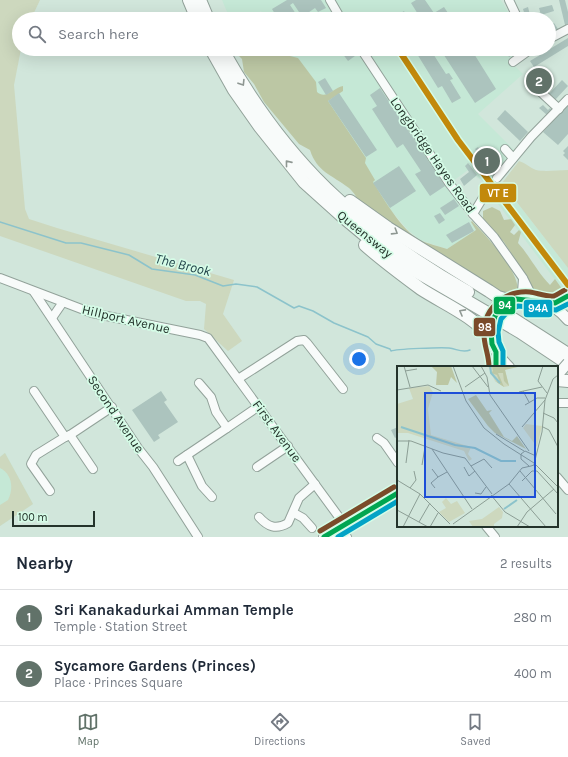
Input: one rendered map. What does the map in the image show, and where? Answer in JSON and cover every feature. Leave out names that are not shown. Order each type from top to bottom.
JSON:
[{"type":"highway","points":[[189,0],[194,12]]},
{"type":"highway","points":[[200,0],[205,12]]},
{"type":"highway","name":"Queensway","points":[[215,56],[234,90],[260,127],[304,182],[379,247],[407,266],[506,324],[556,366]]},
{"type":"highway","name":"Queensway","points":[[226,56],[240,82],[286,146],[326,190],[386,241],[437,274],[520,322],[568,354]]},
{"type":"highway","points":[[286,146],[346,198],[388,228],[498,297],[510,302]]},
{"type":"highway","points":[[304,182],[346,228],[384,261],[422,289],[476,321],[491,338]]},
{"type":"main road","points":[[496,366],[496,352],[491,338],[492,324],[497,313],[510,302],[537,301],[555,303],[568,296]]},
{"type":"main road","points":[[537,301],[559,312],[568,320]]},
{"type":"main road","points":[[496,352],[508,366]]},
{"type":"main road","points":[[324,537],[397,493]]},
{"type":"street","points":[[330,0],[337,12]]},
{"type":"street","points":[[509,0],[515,12]]},
{"type":"street","points":[[556,35],[568,29]]},
{"type":"street","name":"Longbridge Hayes Road","points":[[366,56],[449,183],[473,214],[494,237],[523,278],[537,301]]},
{"type":"street","points":[[513,62],[521,56]]},
{"type":"street","points":[[530,82],[559,110]]},
{"type":"street","points":[[497,178],[513,158],[568,99]]},
{"type":"street","points":[[505,149],[513,158]]},
{"type":"street","points":[[473,214],[484,196]]},
{"type":"street","name":"Hillport Avenue","points":[[0,278],[34,292],[112,318],[200,334],[208,338]]},
{"type":"street","points":[[510,302],[522,292],[523,278]]},
{"type":"street","name":"Second Avenue","points":[[34,292],[198,537]]},
{"type":"street","points":[[52,318],[62,302]]},
{"type":"street","name":"First Avenue","points":[[208,338],[315,484],[342,526],[347,537]]},
{"type":"street","points":[[238,379],[297,341],[304,340],[342,389]]},
{"type":"street","points":[[199,383],[211,397],[216,412],[227,428]]},
{"type":"street","points":[[34,391],[93,469]]},
{"type":"street","points":[[558,404],[568,403]]},
{"type":"street","points":[[178,461],[259,406]]},
{"type":"street","points":[[49,487],[31,464],[36,455],[112,407]]},
{"type":"street","points":[[377,438],[384,443],[397,462]]},
{"type":"street","points":[[257,467],[288,446]]},
{"type":"street","points":[[188,455],[202,486],[212,497]]},
{"type":"street","points":[[558,478],[568,490]]},
{"type":"street","points":[[259,517],[267,524],[278,527],[288,523],[294,513],[299,498],[315,484]]},
{"type":"street","points":[[294,513],[303,518],[312,528]]},
{"type":"street","points":[[487,527],[495,537]]},
{"type":"shaded area","points":[[0,0],[40,0],[34,12],[12,12],[12,56],[20,56],[14,85],[25,209],[29,219],[234,280],[223,314],[242,341],[228,351],[204,329],[206,304],[200,301],[186,301],[0,236]]},
{"type":"shaded area","points":[[222,0],[327,0],[333,12],[261,11],[227,12]]},
{"type":"shaded area","points":[[333,0],[501,0],[508,12],[341,12]]},
{"type":"shaded area","points":[[239,56],[290,56],[298,58],[316,82],[317,92],[320,94],[327,94],[343,86],[343,91],[328,101],[366,158],[365,163],[375,180],[373,182],[400,222],[413,236],[426,243],[447,249],[476,230],[471,222],[472,221],[493,244],[507,263],[517,282],[518,291],[512,295],[500,296],[362,205],[349,188],[321,168],[310,150],[299,144],[264,102],[254,84],[244,72],[242,59]]},
{"type":"shaded area","points":[[291,56],[362,56],[476,230],[447,249],[420,240],[408,230],[389,208]]},
{"type":"shaded area","points":[[369,56],[522,56],[514,65],[523,74],[478,114],[514,150],[492,177],[499,186],[502,183],[568,268],[568,289],[565,293],[492,196],[493,192],[488,185],[476,176],[474,178],[468,170],[453,181]]},
{"type":"shaded area","points":[[519,161],[540,171],[568,170],[568,268],[502,183]]},
{"type":"shaded area","points":[[492,207],[500,211],[504,220],[511,219],[515,225],[510,232],[514,235],[519,230],[521,232],[518,243],[541,275],[550,285],[555,279],[565,293],[552,298],[538,296],[504,242],[483,220],[483,211]]},
{"type":"shaded area","points":[[5,453],[33,504],[0,526],[0,457]]},
{"type":"shaded area","points":[[5,453],[33,504],[0,526],[0,505],[8,500],[11,491],[11,482],[7,474],[0,468],[0,457]]},
{"type":"building","points":[[287,0],[321,0],[326,8],[318,12],[315,8],[309,12],[299,12],[293,3],[290,5],[295,12],[274,12],[272,9]]},
{"type":"building","points":[[416,0],[425,0],[433,12],[417,12],[411,3]]},
{"type":"building","points":[[559,0],[565,0],[568,12],[568,24],[565,25]]},
{"type":"building","points":[[552,5],[554,11],[540,12],[539,8]]},
{"type":"building","points":[[444,7],[447,12],[436,12]]},
{"type":"building","points":[[528,7],[529,12],[524,12],[523,9]]},
{"type":"building","points":[[568,38],[568,46],[556,53],[556,45]]},
{"type":"building","points":[[344,56],[355,56],[348,61]]},
{"type":"building","points":[[418,56],[434,56],[446,74],[449,73],[453,79],[450,80],[461,98],[452,103],[442,86],[438,88]]},
{"type":"building","points":[[445,56],[475,56],[496,89],[475,103]]},
{"type":"building","points":[[538,56],[552,56],[534,67],[530,61]]},
{"type":"building","points":[[533,71],[550,87],[545,91],[529,76]]},
{"type":"building","points":[[325,78],[333,91],[326,95],[318,82]]},
{"type":"building","points":[[562,80],[568,86],[555,100],[549,94]]},
{"type":"building","points":[[380,88],[445,186],[430,196],[415,174],[421,171],[403,144],[397,148],[372,109],[377,106],[370,95]]},
{"type":"building","points":[[339,93],[377,150],[366,157],[328,101]]},
{"type":"building","points":[[568,104],[568,134],[558,145],[543,132]]},
{"type":"building","points":[[543,105],[548,110],[550,108],[552,110],[547,115],[539,108]]},
{"type":"building","points":[[505,110],[528,132],[520,141],[497,119]]},
{"type":"building","points":[[568,146],[568,160],[563,155],[565,153],[563,151]]},
{"type":"building","points":[[478,147],[489,161],[492,163],[495,161],[500,168],[494,176],[475,149]]},
{"type":"building","points":[[468,163],[477,175],[464,186],[460,179],[469,172],[465,166]]},
{"type":"building","points":[[399,166],[416,191],[390,208],[373,183]]},
{"type":"building","points":[[454,199],[459,206],[445,215],[440,208]]},
{"type":"building","points":[[440,213],[445,220],[439,224],[434,216]]},
{"type":"building","points":[[469,222],[474,231],[452,243],[446,235]]},
{"type":"building","points":[[161,391],[167,400],[164,402],[178,422],[158,435],[160,438],[154,442],[132,410]]},
{"type":"building","points":[[397,427],[397,437],[395,438],[391,430]]},
{"type":"waterway","name":"The Brook","points":[[0,222],[66,243],[81,243],[129,255],[152,269],[195,275],[223,286],[236,284],[257,287],[294,308],[299,306],[313,311],[334,323],[368,337],[376,344],[390,349],[391,351],[438,348],[449,348],[462,351],[470,350]]},
{"type":"transit line","points":[[403,56],[458,140],[568,285]]},
{"type":"transit line","name":"98","points":[[489,366],[484,340],[485,322],[488,314],[498,302],[505,297],[521,292],[551,296],[565,290]]},
{"type":"transit line","name":"94","points":[[496,366],[496,352],[492,344],[491,331],[495,316],[503,306],[516,299],[555,303],[568,296]]},
{"type":"transit line","name":"94A","points":[[503,366],[503,351],[499,342],[498,332],[501,319],[508,311],[518,306],[556,310],[568,304]]},
{"type":"transit line","name":"98","points":[[320,531],[394,487]]},
{"type":"transit line","name":"94","points":[[324,537],[397,494]]},
{"type":"transit line","name":"94A","points":[[338,537],[397,502]]},
{"type":"place","name":"Sycamore Gardens (Princes)","points":[[539,81]]},
{"type":"place","name":"Sri Kanakadurkai Amman Temple","points":[[487,161]]}]
